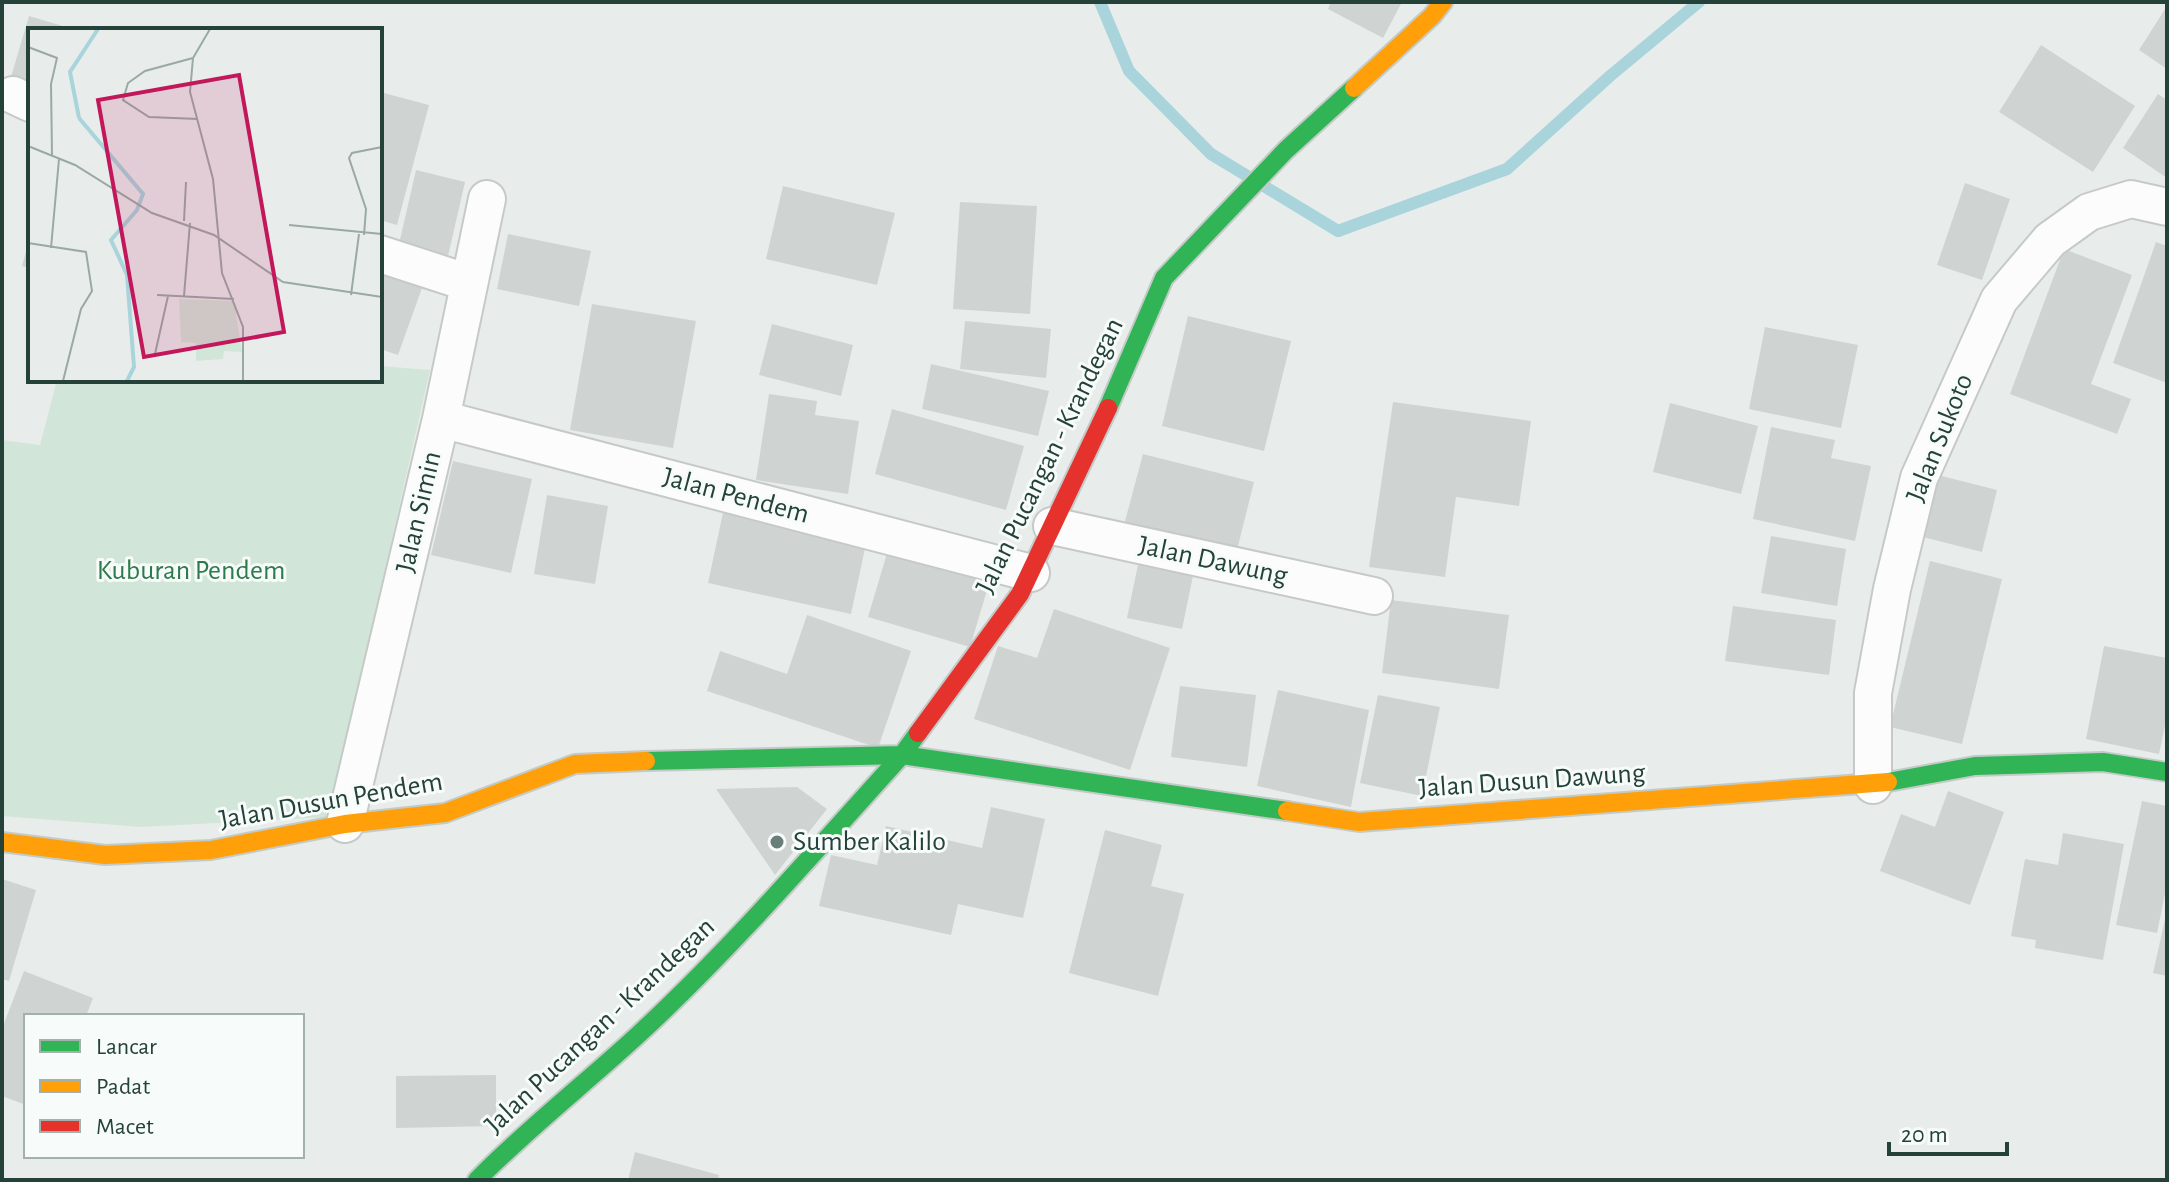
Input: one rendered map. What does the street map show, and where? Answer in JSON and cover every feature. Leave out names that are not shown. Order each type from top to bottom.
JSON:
[{"type":"street","name":"Jalan Pucangan - Krandegan","points":[[477,1180],[517,1139],[639,1034],[729,946],[902,755],[1020,594],[1133,354],[1164,278],[1286,150],[1432,16],[1443,2]]},
{"type":"street","name":"Jalan Simin","points":[[345,824],[441,419],[487,199]]},
{"type":"street","name":"Jalan Sukoto","points":[[1873,785],[1873,693],[1892,589],[1919,478],[1999,300],[2050,240],[2089,212],[2131,199],[2167,207]]},
{"type":"street","points":[[382,255],[469,283]]},
{"type":"street","name":"Jalan Pendem","points":[[441,419],[1031,573]]},
{"type":"street","name":"Jalan Dawung","points":[[1052,526],[1374,596]]},
{"type":"street","name":"Jalan Dusun Dawung","points":[[902,755],[1359,822],[1775,789],[1873,785],[1975,766],[2103,762],[2167,772]]},
{"type":"street","name":"Jalan Dusun Pendem","points":[[2,842],[105,855],[211,850],[345,824],[445,813],[575,764],[902,755]]},
{"type":"green space","name":"Kuburan Pendem","points":[[382,366],[430,370],[329,817],[141,827],[2,816],[2,440],[40,445],[56,382],[382,382]]},
{"type":"building","points":[[1331,2],[1402,2],[1383,38],[1328,9]]},
{"type":"building","points":[[2167,6],[2167,69],[2139,50]]},
{"type":"building","points":[[29,16],[70,28],[28,28],[28,92],[8,87]]},
{"type":"building","points":[[2041,45],[2135,106],[2093,172],[1999,112]]},
{"type":"building","points":[[382,93],[429,105],[397,225],[382,221]]},
{"type":"building","points":[[2158,94],[2167,100],[2167,178],[2123,148]]},
{"type":"building","points":[[416,170],[465,182],[446,265],[397,253]]},
{"type":"building","points":[[1965,183],[2010,199],[1982,280],[1937,265]]},
{"type":"building","points":[[783,186],[895,213],[877,285],[766,259]]},
{"type":"building","points":[[960,202],[1037,206],[1030,314],[953,309]]},
{"type":"building","points":[[508,234],[591,251],[579,306],[497,289]]},
{"type":"building","points":[[2156,242],[2167,246],[2167,383],[2113,363]]},
{"type":"building","points":[[28,244],[28,268],[22,266]]},
{"type":"building","points":[[2064,249],[2132,275],[2091,384],[2131,399],[2117,434],[2010,394]]},
{"type":"building","points":[[382,273],[422,288],[398,355],[382,350]]},
{"type":"building","points":[[592,304],[696,321],[673,448],[570,430]]},
{"type":"building","points":[[1188,316],[1291,341],[1264,451],[1162,426]]},
{"type":"building","points":[[965,321],[1051,329],[1046,378],[960,369]]},
{"type":"building","points":[[772,324],[853,345],[841,396],[759,375]]},
{"type":"building","points":[[1765,327],[1858,345],[1841,428],[1749,409]]},
{"type":"building","points":[[931,364],[1049,391],[1038,436],[922,409]]},
{"type":"building","points":[[769,394],[817,401],[815,415],[859,421],[848,494],[756,480]]},
{"type":"building","points":[[1393,402],[1531,421],[1519,506],[1456,497],[1445,577],[1369,567]]},
{"type":"building","points":[[1670,403],[1758,426],[1741,494],[1653,472]]},
{"type":"building","points":[[892,409],[1024,446],[1006,510],[875,474]]},
{"type":"building","points":[[1771,427],[1835,440],[1831,458],[1871,466],[1855,541],[1753,519]]},
{"type":"building","points":[[1143,454],[1254,482],[1236,554],[1124,525]]},
{"type":"building","points":[[453,461],[532,479],[511,573],[431,555]]},
{"type":"building","points":[[1934,474],[1997,490],[1982,552],[1919,536]]},
{"type":"building","points":[[547,495],[608,506],[595,584],[534,574]]},
{"type":"building","points":[[724,508],[867,539],[851,614],[708,583]]},
{"type":"building","points":[[1771,536],[1846,549],[1837,606],[1761,593]]},
{"type":"building","points":[[888,550],[990,580],[970,647],[868,617]]},
{"type":"building","points":[[1139,560],[1194,571],[1182,629],[1127,618]]},
{"type":"building","points":[[1930,561],[2002,579],[1962,744],[1890,727]]},
{"type":"building","points":[[1391,600],[1509,615],[1499,689],[1382,673]]},
{"type":"building","points":[[1733,606],[1836,620],[1829,675],[1725,661]]},
{"type":"building","points":[[1054,609],[1170,648],[1130,770],[974,719],[998,646],[1037,658]]},
{"type":"building","points":[[807,615],[911,651],[878,748],[707,691],[720,651],[787,674]]},
{"type":"building","points":[[2104,646],[2167,658],[2167,716],[2159,754],[2086,739]]},
{"type":"building","points":[[1180,686],[1256,695],[1247,767],[1171,757]]},
{"type":"building","points":[[1278,690],[1369,710],[1351,807],[1257,786]]},
{"type":"building","points":[[1378,695],[1440,707],[1422,796],[1360,783]]},
{"type":"building","name":"Sumber Kalilo","points":[[797,787],[827,809],[775,875],[716,789]]},
{"type":"building","points":[[1948,791],[2004,812],[1970,905],[1880,871],[1901,814],[1935,827]]},
{"type":"building","points":[[2142,801],[2167,806],[2167,884],[2157,933],[2116,925]]},
{"type":"building","points":[[991,807],[1045,819],[1023,918],[958,904],[951,935],[819,906],[831,855],[877,865],[886,826],[982,848]]},
{"type":"building","points":[[1105,830],[1162,845],[1151,886],[1184,894],[1158,996],[1069,973]]},
{"type":"building","points":[[2063,833],[2124,844],[2103,960],[2035,948],[2036,940],[2011,936],[2025,859],[2058,865]]},
{"type":"building","points":[[2,879],[36,890],[9,981],[2,979]]},
{"type":"building","points":[[2167,915],[2167,976],[2153,973]]},
{"type":"building","points":[[24,971],[93,998],[87,1014],[24,1014],[24,1104],[2,1096],[2,1029]]},
{"type":"building","points":[[496,1075],[496,1126],[396,1128],[396,1076]]},
{"type":"building","points":[[635,1152],[719,1175],[718,1180],[628,1180]]},
{"type":"waterway","points":[[1100,2],[1129,71],[1211,154],[1338,231],[1507,169],[1610,76],[1699,2]]},
{"type":"traffic: fast","points":[[1108,408],[1164,278],[1286,150],[1354,88]]},
{"type":"traffic: fast","points":[[477,1180],[639,1034],[708,967],[774,898],[902,755],[918,733]]},
{"type":"traffic: fast","points":[[646,761],[902,755],[1287,811]]},
{"type":"traffic: fast","points":[[1888,782],[1975,766],[2103,762],[2167,772]]},
{"type":"traffic: slow","points":[[1354,88],[1432,16],[1443,2]]},
{"type":"traffic: slow","points":[[2,842],[105,855],[211,850],[345,824],[445,813],[575,764],[646,761]]},
{"type":"traffic: slow","points":[[1287,811],[1359,822],[1888,782]]},
{"type":"traffic: jam","points":[[918,733],[1020,594],[1108,408]]},
{"type":"place","name":"Sumber Kalilo","points":[[777,842]]}]
